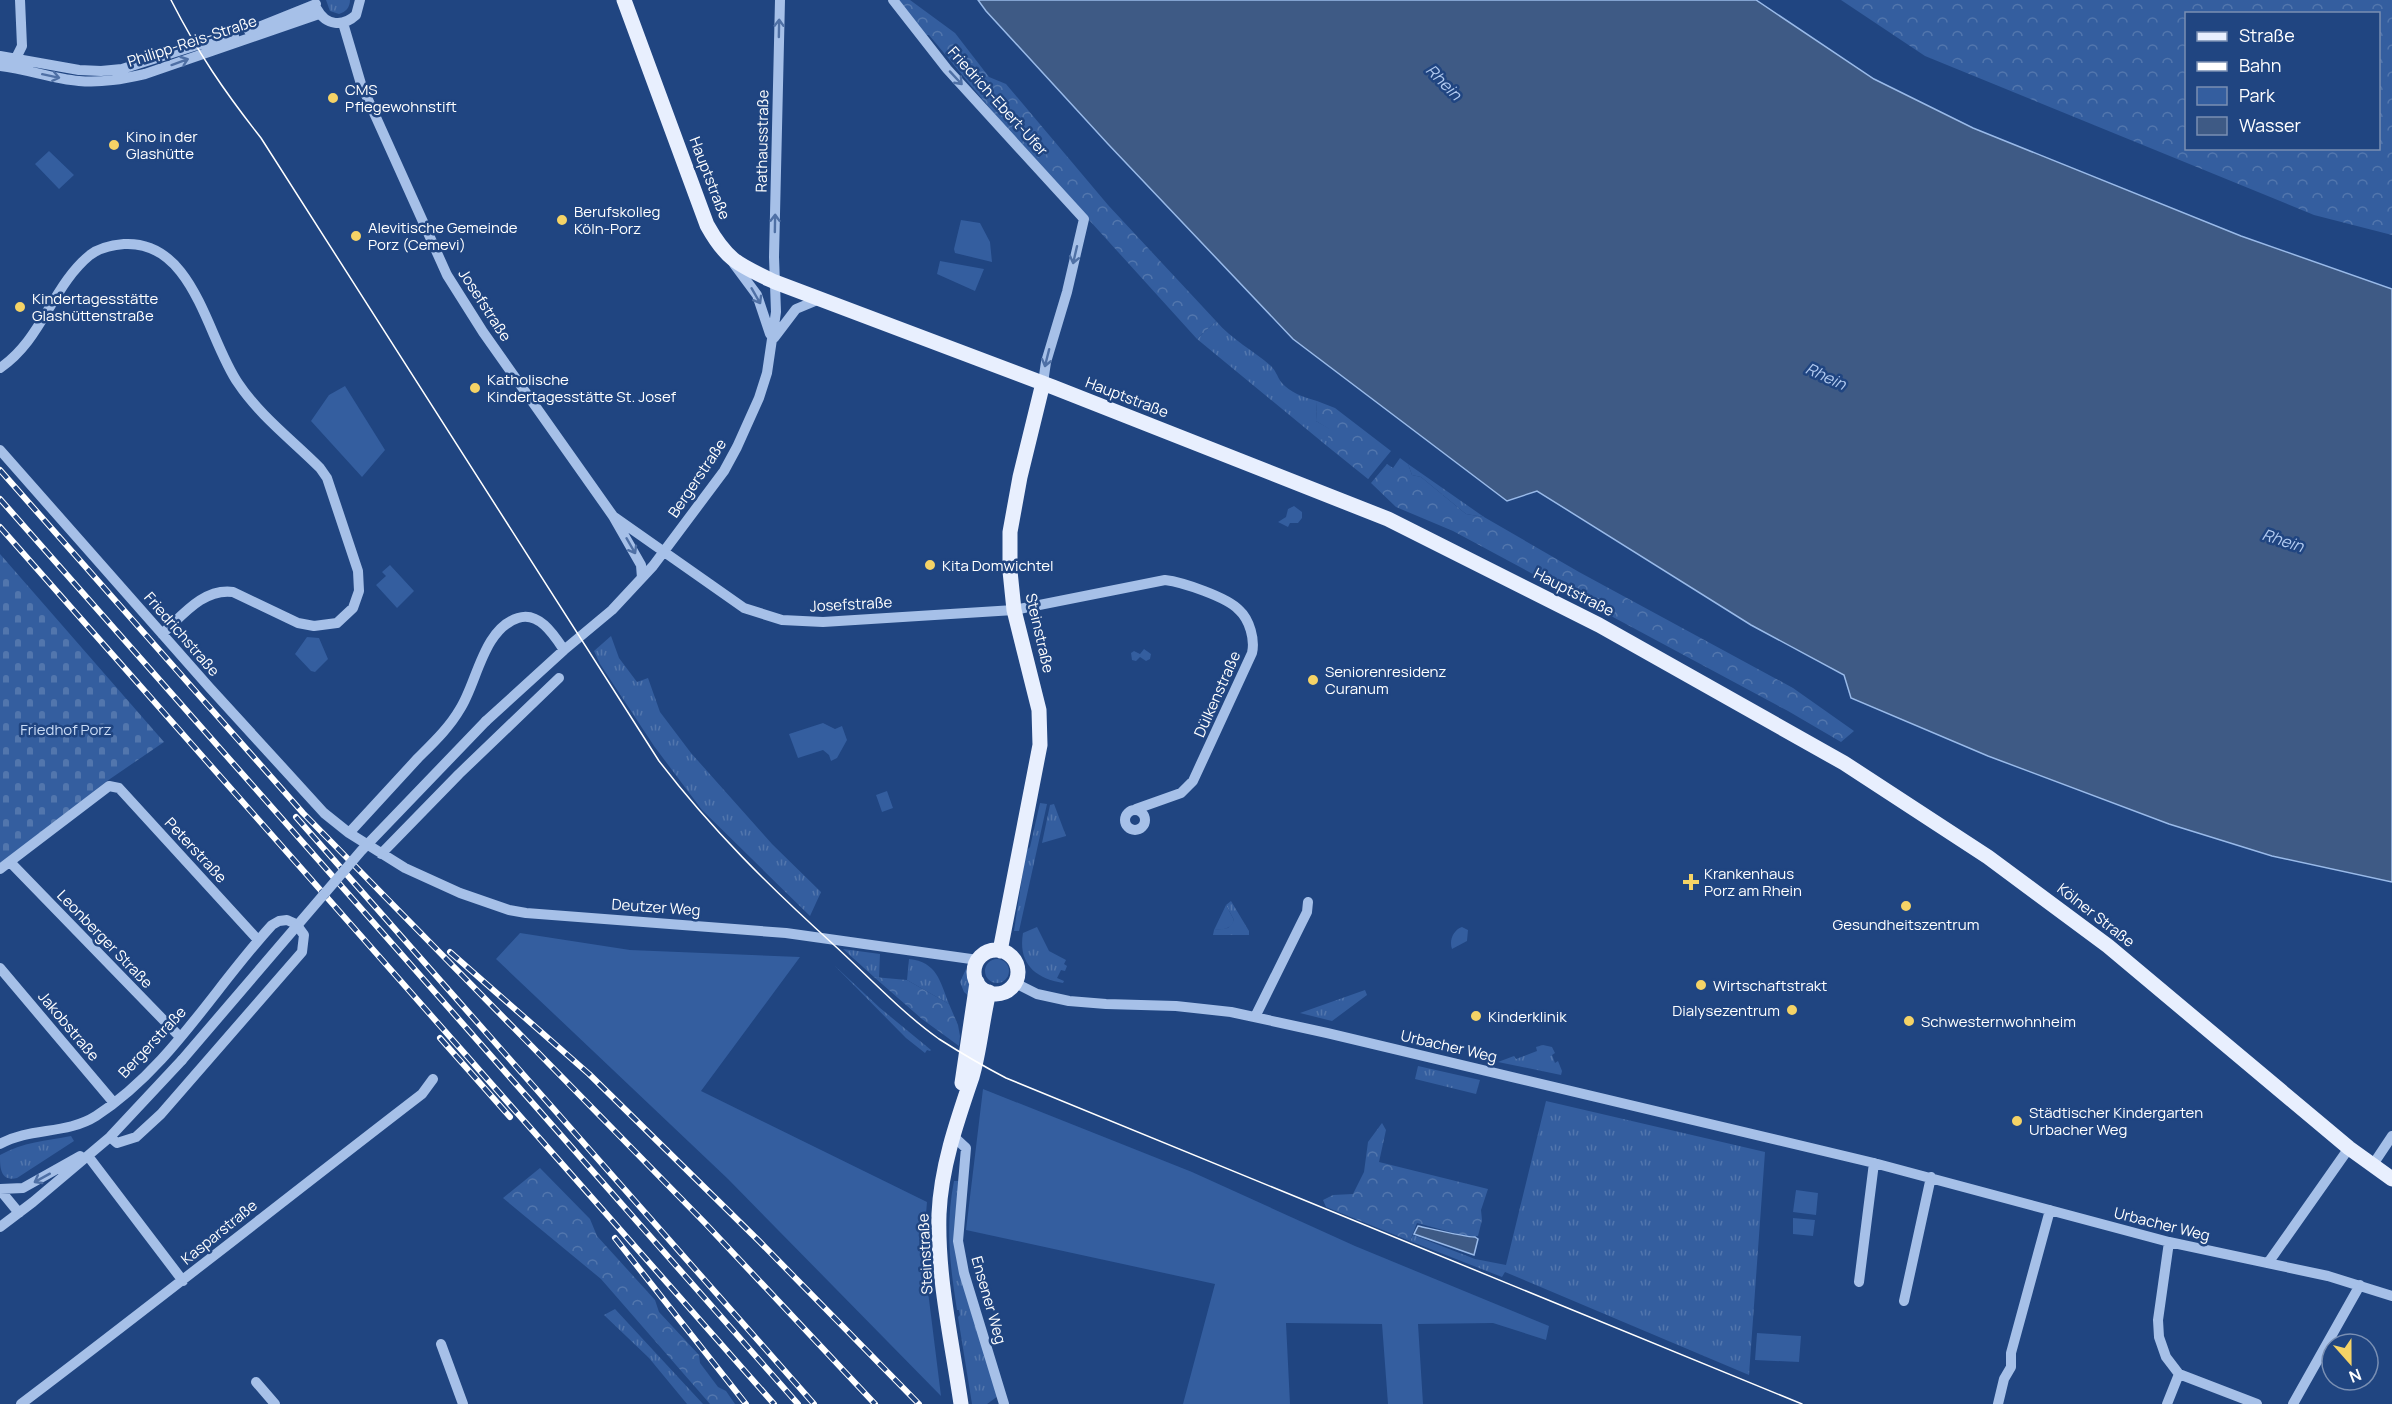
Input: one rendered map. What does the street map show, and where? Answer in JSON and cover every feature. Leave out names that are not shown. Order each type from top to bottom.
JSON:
[{"type":"main road","name":"Hauptstraße","points":[[624,0],[707,225],[719,247],[739,265],[775,282],[1329,495],[1423,535],[1599,625],[1754,712]]},
{"type":"main road","name":"Steinstraße","points":[[1000,951],[1040,745],[1041,727],[1034,690],[1014,610],[1010,571],[1010,531],[1020,477],[1043,384]]},
{"type":"main road","name":"Kölner Straße","points":[[1754,712],[1844,763],[1926,814],[2058,907],[2108,946],[2349,1148],[2392,1179]]},
{"type":"main road","points":[[1000,951],[1012,957],[1016,963],[1018,976],[1015,983],[1004,992],[983,987],[975,972],[978,960],[985,953],[1000,951]]},
{"type":"main road","name":"Steinstraße","points":[[961,1404],[940,1255],[941,1192],[962,1102],[962,1073],[983,987]]},
{"type":"street","points":[[16,58],[22,46],[20,0]]},
{"type":"street","points":[[317,6],[326,20],[343,23],[356,15],[360,0]]},
{"type":"street","name":"Rathausstraße","points":[[775,282],[780,0]]},
{"type":"street","name":"Friedrich-Ebert-Ufer","points":[[893,0],[947,69],[1084,219]]},
{"type":"street","name":"Philipp-Reis-Straße","points":[[0,56],[79,70],[122,69],[194,46],[225,39],[317,6]]},
{"type":"street","name":"Philipp-Reis-Straße","points":[[0,66],[77,81],[102,82],[124,79],[145,74],[317,6]]},
{"type":"street","name":"Josefstraße","points":[[343,23],[361,84],[447,275],[483,332],[613,516],[641,565],[642,578]]},
{"type":"street","name":"Steinstraße","points":[[1043,384],[1046,362],[1067,292],[1084,219]]},
{"type":"street","points":[[0,368],[15,358],[39,328],[73,271],[93,253],[118,244],[136,243],[158,250],[185,276],[237,382],[261,414],[320,468],[327,478],[359,579],[357,599],[343,620],[324,626],[298,622],[224,590],[210,593],[198,601],[162,634]]},
{"type":"street","points":[[728,257],[757,295],[772,340]]},
{"type":"street","name":"Bergerstraße","points":[[0,1227],[110,1137],[182,1060],[361,851],[486,721],[612,610],[664,552],[715,485],[737,447],[759,398],[767,373],[776,312],[775,282]]},
{"type":"street","points":[[772,340],[796,309],[822,299]]},
{"type":"street","name":"Friedrichstraße","points":[[0,450],[312,801],[348,832]]},
{"type":"street","name":"Josefstraße","points":[[613,516],[744,608],[782,620],[823,622],[1014,610]]},
{"type":"street","name":"Dülkenstraße","points":[[1014,610],[1165,580],[1190,585],[1237,607],[1242,613],[1252,637],[1252,653],[1193,782],[1181,793],[1136,809]]},
{"type":"street","points":[[348,832],[446,728],[461,709],[485,651],[512,621],[525,617],[537,620],[547,627],[564,650]]},
{"type":"street","points":[[381,854],[459,774],[559,678]]},
{"type":"street","name":"Peterstraße","points":[[10,862],[109,786],[119,789],[258,940]]},
{"type":"street","name":"Deutzer Weg","points":[[348,832],[381,854],[435,883],[509,910],[786,933],[978,960]]},
{"type":"street","points":[[0,869],[10,862]]},
{"type":"street","name":"Leonberger Straße","points":[[10,862],[180,1037]]},
{"type":"street","points":[[1255,1017],[1300,926],[1308,902]]},
{"type":"street","name":"Bergerstraße","points":[[0,1144],[17,1136],[70,1127],[93,1118],[136,1083],[180,1037],[272,925],[287,920],[301,929],[305,942],[302,952],[161,1114],[136,1137],[117,1143],[110,1137]]},
{"type":"street","name":"Jakobstraße","points":[[0,968],[114,1102]]},
{"type":"street","name":"Urbacher Weg","points":[[1015,983],[1037,994],[1069,1001],[1184,1006],[1255,1017],[1874,1162],[2169,1242],[2360,1285],[2392,1296]]},
{"type":"street","name":"Kasparstraße","points":[[21,1404],[183,1281],[270,1209],[422,1094],[433,1079]]},
{"type":"street","name":"Ensener Weg","points":[[953,1136],[966,1148],[958,1241],[964,1273],[1004,1404]]},
{"type":"street","points":[[2372,1166],[2392,1136]]},
{"type":"street","name":"Bergerstraße","points":[[0,1189],[23,1188],[110,1137]]},
{"type":"street","points":[[2268,1263],[2349,1148]]},
{"type":"street","points":[[88,1156],[183,1281]]},
{"type":"street","points":[[1858,1282],[1874,1162]]},
{"type":"street","points":[[1904,1301],[1931,1177]]},
{"type":"street","points":[[0,1189],[19,1213]]},
{"type":"street","points":[[1998,1404],[2004,1379],[2012,1367],[2011,1353],[2049,1210]]},
{"type":"street","points":[[2169,1242],[2158,1305],[2159,1337],[2166,1357],[2179,1374],[2257,1404]]},
{"type":"street","points":[[2293,1404],[2360,1285]]},
{"type":"street","points":[[441,1344],[463,1404]]},
{"type":"street","points":[[2167,1404],[2179,1374]]},
{"type":"street","points":[[256,1382],[275,1404]]},
{"type":"green space","points":[[326,0],[350,0],[347,9],[339,14],[330,11]]},
{"type":"green space","points":[[898,0],[910,0],[955,33],[989,77],[1006,84],[1108,205],[1216,321],[1197,339],[1012,135],[929,35],[925,35]]},
{"type":"green space","points":[[1841,0],[2392,0],[2392,235],[2314,215],[1925,56]]},
{"type":"green space","points":[[49,151],[74,175],[59,189],[35,164]]},
{"type":"green space","points":[[961,220],[980,223],[990,242],[992,262],[955,253]]},
{"type":"green space","points":[[940,261],[984,269],[975,291],[937,274]]},
{"type":"green space","points":[[1216,321],[1229,334],[1271,366],[1281,382],[1289,389],[1317,401],[1316,421],[1330,429],[1327,446],[1197,339]]},
{"type":"green space","points":[[345,386],[385,450],[362,477],[311,421],[329,395]]},
{"type":"green space","points":[[1317,401],[1335,408],[1391,451],[1368,479],[1327,446],[1329,429],[1316,421]]},
{"type":"green space","points":[[1400,458],[1408,464],[1412,475],[1421,477],[1466,514],[1484,517],[1579,572],[1793,688],[1854,731],[1841,742],[1788,711],[1453,531],[1396,507],[1371,483],[1387,464],[1393,468]]},
{"type":"green space","points":[[1408,464],[1484,517],[1466,514],[1421,477],[1412,475]]},
{"type":"green space","points":[[1294,506],[1302,512],[1302,518],[1298,523],[1290,523],[1288,527],[1278,522],[1286,517],[1288,509]]},
{"type":"green space","name":"Friedhof Porz","points":[[0,554],[164,742],[107,781],[0,864]]},
{"type":"green space","points":[[390,565],[414,591],[397,608],[376,585],[386,576],[382,572]]},
{"type":"green space","points":[[611,636],[619,658],[637,682],[648,678],[660,712],[691,753],[772,844],[821,892],[810,916],[702,810],[654,746],[600,664],[594,651]]},
{"type":"green space","points":[[307,637],[319,638],[328,659],[315,672],[311,671],[295,654]]},
{"type":"green space","points":[[1144,649],[1151,654],[1150,659],[1146,661],[1140,657],[1136,661],[1132,660],[1131,653],[1134,651],[1140,654]]},
{"type":"green space","points":[[823,723],[835,729],[842,726],[847,740],[837,758],[831,761],[829,755],[823,750],[798,758],[789,734]]},
{"type":"green space","points":[[887,791],[893,808],[882,812],[876,795]]},
{"type":"green space","points":[[1040,803],[1047,804],[1019,931],[1014,931],[1026,851],[1030,847]]},
{"type":"green space","points":[[1054,804],[1066,836],[1042,843],[1050,805]]},
{"type":"green space","points":[[1231,901],[1249,931],[1249,935],[1213,935],[1214,930],[1228,928],[1234,920],[1226,905]]},
{"type":"green space","points":[[1226,905],[1234,920],[1229,927],[1214,930]]},
{"type":"green space","points":[[1037,927],[1049,951],[1066,960],[1065,971],[1061,970],[1057,978],[1064,981],[1063,983],[1036,973],[1026,961],[1022,944],[1023,933]]},
{"type":"green space","points":[[1462,927],[1468,930],[1467,941],[1452,949],[1452,936]]},
{"type":"green space","points":[[520,933],[630,950],[800,957],[701,1091],[927,1202],[923,1251],[941,1396],[728,1179],[496,959]]},
{"type":"green space","points":[[843,949],[880,954],[879,978],[874,977]]},
{"type":"green space","points":[[909,959],[932,968],[940,980],[949,1004],[907,980]]},
{"type":"green space","points":[[997,959],[1005,963],[1009,971],[1005,979],[997,983],[989,979],[985,971],[989,963]]},
{"type":"green space","points":[[835,966],[880,1008],[931,1050],[925,1053],[906,1038]]},
{"type":"green space","points":[[966,969],[972,979],[971,998],[964,992],[960,982]]},
{"type":"green space","points":[[874,977],[907,980],[949,1004],[958,1025],[959,1046],[922,1019]]},
{"type":"green space","points":[[1365,990],[1367,995],[1332,1021],[1300,1013]]},
{"type":"green space","points":[[1543,1045],[1552,1047],[1555,1053],[1552,1055],[1555,1063],[1558,1061],[1562,1071],[1561,1075],[1498,1062],[1514,1056],[1516,1059],[1537,1051],[1536,1047]]},
{"type":"green space","points":[[1418,1066],[1480,1080],[1476,1094],[1415,1079]]},
{"type":"green space","points":[[983,1089],[1192,1172],[1355,1246],[1549,1326],[1546,1340],[1493,1323],[1418,1324],[1423,1404],[1388,1404],[1382,1324],[1286,1323],[1290,1404],[1183,1404],[1215,1284],[966,1230]]},
{"type":"green space","points":[[1546,1101],[1765,1152],[1749,1375],[1505,1272],[1502,1277],[1410,1241],[1413,1235],[1475,1259],[1506,1265]]},
{"type":"green space","points":[[1382,1123],[1386,1130],[1379,1162],[1488,1189],[1481,1210],[1482,1220],[1478,1236],[1469,1237],[1417,1223],[1410,1241],[1326,1207],[1323,1200],[1333,1195],[1353,1194],[1364,1172],[1368,1142]]},
{"type":"green space","points":[[71,1136],[74,1141],[17,1178],[11,1179],[4,1176],[0,1155],[26,1145]]},
{"type":"green space","points":[[540,1168],[590,1219],[597,1236],[655,1300],[659,1312],[699,1355],[700,1363],[718,1387],[726,1391],[735,1404],[710,1404],[601,1279],[503,1198]]},
{"type":"green space","points":[[954,1181],[959,1181],[954,1232],[998,1396],[987,1404],[972,1404],[958,1317],[960,1315],[957,1310],[952,1277],[950,1215]]},
{"type":"green space","points":[[1796,1190],[1818,1193],[1816,1215],[1793,1212]]},
{"type":"green space","points":[[1793,1218],[1815,1220],[1813,1236],[1793,1234]]},
{"type":"green space","points":[[615,1309],[703,1404],[687,1404],[649,1358],[604,1315]]},
{"type":"green space","points":[[1757,1333],[1801,1336],[1799,1362],[1755,1360]]},
{"type":"water","name":"Rhein","points":[[978,0],[1756,0],[1874,79],[1973,128],[2241,236],[2392,289],[2392,882],[2272,856],[2169,824],[1988,756],[1851,698],[1844,675],[1751,625],[1537,491],[1507,501],[1293,339],[1108,144]]},
{"type":"water","points":[[1418,1226],[1475,1237],[1478,1239],[1474,1255],[1414,1234]]},
{"type":"tram line","points":[[171,0],[212,71],[261,138],[659,761],[742,857],[911,1017],[939,1039],[1006,1078],[1802,1404]]},
{"type":"railway","points":[[0,470],[303,813],[704,1222],[875,1404]]},
{"type":"railway","points":[[0,499],[798,1404]]},
{"type":"railway","points":[[0,527],[774,1404]]},
{"type":"railway","points":[[296,817],[814,1404]]},
{"type":"railway","points":[[450,952],[589,1074],[759,1241],[919,1404]]},
{"type":"railway","points":[[440,1038],[510,1117]]},
{"type":"railway","points":[[615,1238],[746,1404]]},
{"type":"place","name":"CMS Pflegewohnstift","points":[[333,98]]},
{"type":"place","name":"Kino in der Glashütte","points":[[114,145]]},
{"type":"place","name":"Berufskolleg Köln-Porz","points":[[562,220]]},
{"type":"place","name":"Alevitische Gemeinde Porz (Cemevi)","points":[[356,236]]},
{"type":"place","name":"Kindertagesstätte Glashüttenstraße","points":[[20,307]]},
{"type":"place","name":"Katholische Kindertagesstätte St. Josef","points":[[475,388]]},
{"type":"place","name":"Kita Domwichtel","points":[[930,565]]},
{"type":"place","name":"Seniorenresidenz Curanum","points":[[1313,680]]},
{"type":"place","name":"Krankenhaus Porz am Rhein","points":[[1691,882]]},
{"type":"place","name":"Gesundheitszentrum","points":[[1906,906]]},
{"type":"place","name":"Wirtschaftstrakt","points":[[1701,985]]},
{"type":"place","name":"Dialysezentrum","points":[[1792,1010]]},
{"type":"place","name":"Kinderklinik","points":[[1476,1016]]},
{"type":"place","name":"Schwesternwohnheim","points":[[1909,1021]]},
{"type":"place","name":"Städtischer Kindergarten Urbacher Weg","points":[[2017,1121]]}]
